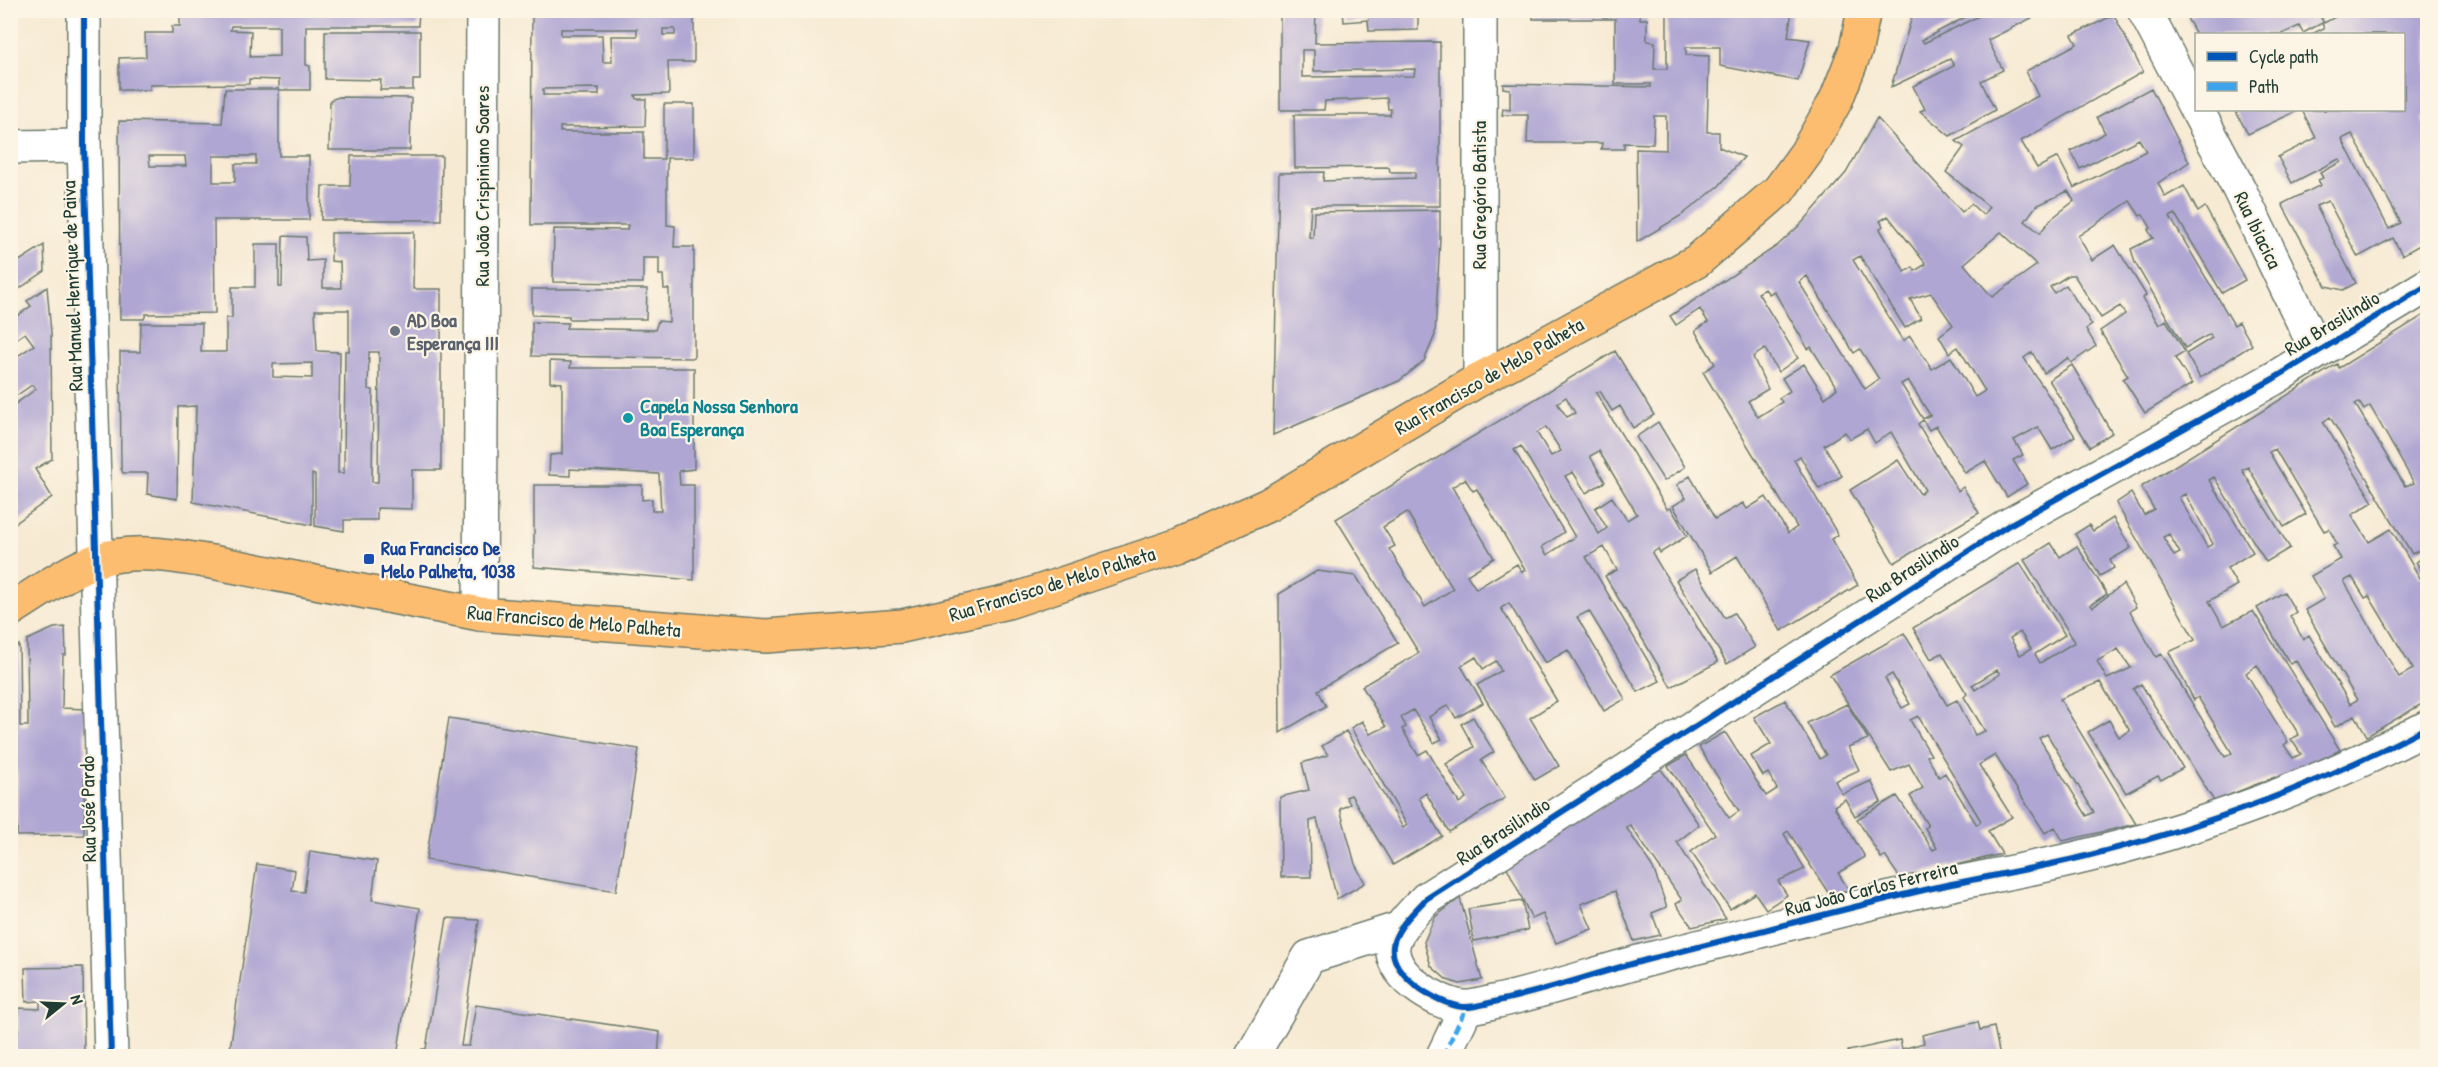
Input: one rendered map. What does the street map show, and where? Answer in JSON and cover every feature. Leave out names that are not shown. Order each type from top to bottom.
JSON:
[{"type":"main road","name":"Rua Francisco de Melo Palheta","points":[[10,610],[98,560],[135,554],[170,555],[480,614],[766,636],[902,626],[987,607],[1179,545],[1268,505],[1480,379],[1697,261],[1779,190],[1806,153],[1836,100],[1856,49],[1864,10]]},
{"type":"street","name":"Rua Manuel Henrique de Paiva","points":[[84,10],[84,146],[98,560]]},
{"type":"street","name":"Rua João Crispiniano Soares","points":[[480,614],[483,10]]},
{"type":"street","name":"Rua Gregório Batista","points":[[1480,10],[1480,379]]},
{"type":"street","name":"Rua Ibiacica","points":[[2144,10],[2195,105]]},
{"type":"street","name":"Rua Ibiacica","points":[[2198,111],[2239,189],[2317,351]]},
{"type":"street","points":[[10,147],[84,146]]},
{"type":"street","name":"Rua Brasilindio","points":[[1401,928],[1426,899],[2009,525],[2272,379],[2427,285]]},
{"type":"street","name":"Rua José Pardo","points":[[98,560],[111,1056]]},
{"type":"street","name":"Rua João Carlos Ferreira","points":[[1466,1008],[1519,997],[1611,969],[1928,890],[2094,854],[2244,809],[2297,789],[2427,727]]},
{"type":"street","points":[[1401,928],[1395,940],[1393,953],[1399,968],[1414,985],[1430,996],[1466,1008],[1443,1056]]},
{"type":"street","points":[[1252,1056],[1309,957],[1401,928]]},
{"type":"building","points":[[192,10],[419,10],[418,26],[306,26],[306,65],[310,66],[310,90],[279,90],[279,80],[249,79],[249,84],[150,85],[150,90],[119,90],[119,58],[146,57],[145,33],[172,33],[172,26],[180,26],[180,12]],"holes":[[[231,26],[279,26],[279,56],[250,57],[251,31],[230,30]]]},
{"type":"building","points":[[532,10],[694,10],[694,62],[668,62],[669,94],[635,95],[636,99],[646,99],[645,126],[560,127],[560,132],[644,132],[644,159],[664,159],[664,104],[694,104],[694,158],[667,158],[667,225],[675,226],[674,247],[694,247],[694,358],[532,356],[532,322],[568,323],[566,328],[655,330],[658,321],[669,322],[669,289],[664,289],[663,275],[659,275],[659,258],[643,258],[643,283],[553,282],[554,229],[627,230],[628,225],[531,225]],"holes":[[[561,29],[637,29],[637,36],[611,36],[612,62],[603,62],[602,35],[561,35]],[[663,29],[675,29],[675,35],[663,35]],[[599,88],[599,95],[543,95],[543,89]]]},
{"type":"building","points":[[1280,10],[1316,10],[1315,43],[1440,42],[1440,206],[1311,206],[1309,237],[1313,238],[1314,212],[1440,210],[1435,335],[1424,361],[1399,381],[1273,435],[1279,173],[1324,172],[1323,181],[1415,178],[1415,172],[1390,172],[1389,167],[1295,168],[1294,115],[1390,115],[1391,109],[1388,109],[1387,98],[1325,101],[1324,110],[1280,110]],"holes":[[[1302,50],[1314,50],[1314,71],[1415,69],[1414,76],[1302,77]]]},
{"type":"building","points":[[1343,10],[1418,10],[1418,30],[1369,31],[1368,20],[1344,22]]},
{"type":"building","points":[[1533,10],[1640,10],[1640,19],[1647,19],[1647,41],[1655,42],[1654,69],[1667,69],[1667,10],[1792,10],[1788,37],[1810,40],[1798,81],[1720,66],[1720,47],[1686,47],[1686,55],[1709,56],[1707,132],[1719,132],[1719,147],[1744,157],[1719,186],[1682,215],[1637,242],[1636,149],[1666,150],[1666,116],[1654,116],[1653,144],[1624,143],[1624,149],[1601,149],[1602,143],[1527,143],[1528,115],[1502,115],[1503,109],[1510,110],[1510,89],[1503,88],[1503,84],[1651,87],[1651,84],[1615,84],[1615,19],[1533,19]]},
{"type":"building","points":[[1914,10],[1979,10],[1922,40],[1924,43],[1991,10],[2047,10],[1988,40],[2003,70],[1981,81],[1995,110],[1950,136],[1920,111],[1925,109],[1913,86],[1954,66],[1950,59],[1891,87]]},
{"type":"building","points":[[2202,10],[2335,10],[2321,18],[2324,23],[2348,10],[2427,10],[2427,120],[2425,116],[2421,118],[2427,130],[2427,241],[2402,255],[2393,238],[2358,257],[2328,201],[2316,206],[2356,283],[2343,290],[2326,286],[2282,204],[2321,185],[2318,180],[2323,178],[2320,173],[2341,162],[2339,159],[2292,183],[2278,157],[2316,138],[2302,111],[2405,111],[2405,33],[2314,33],[2324,28],[2322,23],[2303,33],[2299,26],[2284,33],[2195,33],[2187,18]],"holes":[[[2352,134],[2401,223],[2389,229],[2342,139]]]},
{"type":"building","points":[[2114,15],[2143,72],[2021,141],[2037,168],[2058,157],[2074,188],[2146,151],[2139,139],[2080,169],[2071,151],[2105,133],[2097,117],[2151,88],[2189,162],[2158,183],[2165,197],[2184,186],[2198,212],[2205,207],[2245,280],[2222,293],[2175,214],[2170,217],[2234,325],[2239,322],[2252,345],[2200,378],[2186,354],[2212,338],[2210,334],[2185,348],[2135,263],[2131,249],[2153,238],[2148,230],[2151,228],[2143,214],[2140,216],[2130,201],[2078,236],[2092,260],[2115,245],[2146,295],[2143,298],[2159,325],[2166,320],[2185,352],[2175,358],[2192,384],[2145,413],[2123,379],[2128,376],[2100,331],[2125,314],[2120,306],[2101,318],[2074,275],[2069,275],[2050,287],[2054,293],[2066,285],[2092,325],[2086,329],[2096,346],[2071,363],[2068,358],[2044,373],[2032,352],[2024,358],[2075,436],[2052,450],[2038,427],[2014,440],[2023,455],[2013,460],[2027,484],[2007,497],[1985,461],[1965,473],[1936,426],[1929,430],[1923,420],[1918,424],[1958,491],[1963,487],[1979,513],[1894,563],[1850,490],[1898,460],[1920,494],[1925,490],[1891,432],[1875,443],[1867,429],[1850,439],[1845,432],[1824,445],[1842,476],[1819,489],[1800,456],[1794,460],[1838,535],[1831,539],[1858,585],[1781,631],[1737,556],[1712,572],[1673,506],[1686,498],[1677,485],[1690,476],[1715,519],[1743,503],[1747,509],[1766,497],[1788,533],[1797,527],[1703,372],[1715,364],[1695,331],[1708,322],[1700,309],[1676,325],[1670,316],[1777,246],[1803,222],[1846,173],[1877,118],[1962,212],[1971,204],[1983,215],[1989,207],[1946,172],[1964,147],[1956,141],[2038,96],[2026,71],[2077,44],[2072,35]],"holes":[[[2068,191],[2074,201],[2051,219],[2040,233],[2025,221],[2036,206]],[[1888,216],[1926,264],[1915,271],[1913,267],[1905,272],[1880,229],[1883,226],[1880,221]],[[2001,232],[2037,265],[1992,297],[1964,264]],[[1860,256],[1905,328],[1921,318],[1910,299],[1931,293],[1953,325],[1939,336],[1949,353],[1958,347],[1985,391],[1975,397],[1951,357],[1932,369],[1910,336],[1903,341],[1853,260]],[[1807,276],[1854,353],[1860,349],[1879,379],[1865,389],[1799,282]],[[1765,289],[1769,294],[1774,291],[1808,349],[1811,347],[1837,388],[1825,398],[1804,364],[1782,378],[1790,391],[1779,398],[1782,402],[1758,417],[1748,401],[1768,389],[1753,357],[1765,349],[1778,372],[1798,358],[1758,293]],[[1908,380],[1930,415],[1923,419],[1901,384]]]},
{"type":"building","points":[[325,31],[420,31],[420,80],[413,80],[413,90],[380,90],[381,80],[325,79]]},
{"type":"building","points":[[225,89],[279,89],[279,156],[309,156],[309,220],[214,220],[215,313],[146,314],[144,319],[120,319],[119,121],[222,123]],"holes":[[[149,156],[185,156],[186,166],[150,166]],[[213,156],[256,156],[256,164],[235,164],[235,182],[213,182]]]},
{"type":"building","points":[[339,97],[411,98],[410,150],[329,150],[330,100]]},
{"type":"building","points":[[2236,111],[2297,111],[2248,134]]},
{"type":"building","points":[[351,156],[442,156],[441,220],[321,220],[322,186],[350,186]]},
{"type":"building","points":[[414,232],[413,289],[441,289],[441,470],[412,470],[412,509],[377,508],[377,520],[344,520],[344,531],[315,526],[315,475],[312,474],[312,525],[193,502],[196,406],[178,407],[177,499],[147,494],[148,473],[123,473],[121,468],[120,352],[140,352],[141,323],[202,323],[201,352],[226,352],[226,318],[232,318],[232,287],[255,287],[255,244],[279,244],[279,287],[282,287],[283,236],[306,237],[307,261],[323,260],[323,288],[341,288],[340,262],[331,261],[331,233]],"holes":[[[315,310],[349,310],[349,351],[345,351],[344,473],[338,473],[340,352],[317,351]],[[369,352],[379,352],[378,482],[372,482],[373,390],[368,389]],[[312,363],[312,378],[273,377],[273,364]]]},
{"type":"building","points":[[44,245],[45,271],[10,295],[10,267]]},
{"type":"building","points":[[47,287],[51,333],[52,459],[35,469],[52,497],[10,527],[10,408],[36,389],[32,385],[10,400],[10,361],[34,345],[25,333],[10,343],[10,312],[13,311],[17,316],[31,306],[27,301]]},
{"type":"building","points":[[532,289],[647,289],[646,319],[569,319],[569,316],[532,315]]},
{"type":"building","points":[[2427,313],[2427,546],[2412,554],[2330,417],[2323,422],[2373,502],[2352,515],[2369,542],[2391,529],[2420,578],[2424,575],[2416,562],[2427,555],[2427,701],[2367,736],[2355,715],[2335,727],[2296,661],[2290,664],[2257,608],[2284,592],[2296,612],[2290,616],[2303,639],[2309,635],[2350,704],[2357,700],[2305,610],[2324,599],[2311,576],[2341,559],[2333,546],[2337,544],[2329,529],[2324,531],[2275,449],[2269,452],[2306,514],[2284,527],[2248,467],[2242,470],[2290,548],[2266,562],[2214,477],[2209,480],[2253,552],[2227,568],[2237,585],[2209,601],[2223,626],[2253,611],[2340,750],[2277,782],[2275,777],[2214,801],[2141,684],[2133,689],[2183,768],[2161,780],[2158,776],[2126,793],[2088,732],[2109,720],[2119,737],[2130,731],[2100,682],[2060,699],[2136,824],[2063,841],[2055,827],[2045,833],[1995,755],[1979,765],[2012,817],[1988,831],[2002,854],[1900,878],[1885,856],[1881,858],[1857,819],[1897,796],[1933,850],[1937,848],[1925,828],[1928,826],[1910,796],[1923,788],[1909,764],[1891,772],[1830,675],[1904,633],[1947,705],[1957,700],[1975,735],[1985,731],[1964,697],[1967,694],[1942,653],[1931,659],[1913,628],[2020,563],[2065,635],[2035,654],[2040,663],[2075,642],[2024,560],[2051,543],[2060,557],[2077,546],[2107,594],[2090,605],[2093,607],[2123,584],[2136,607],[2130,611],[2156,657],[2162,654],[2225,757],[2232,753],[2198,697],[2194,700],[2169,652],[2195,640],[2116,503],[2131,493],[2144,515],[2154,509],[2141,487],[2337,364],[2339,368]],"holes":[[[2359,402],[2364,410],[2370,406],[2414,483],[2405,486],[2355,404]],[[2185,494],[2213,544],[2207,547],[2179,497]],[[2169,534],[2180,553],[2174,556],[2163,537]],[[2352,577],[2365,598],[2369,596],[2413,669],[2399,677],[2344,581]],[[2020,632],[2031,649],[2020,655],[2010,638]],[[2118,649],[2131,668],[2107,679],[2097,661]],[[2257,665],[2299,735],[2291,739],[2301,754],[2293,758],[2284,745],[2288,742],[2246,673]],[[1997,670],[2000,674],[1975,690],[1972,685]],[[1892,674],[1910,704],[1902,708],[1885,678]],[[1918,716],[1981,821],[1977,825],[1945,773],[1939,777],[1927,756],[1931,755],[1910,720]],[[2047,734],[2094,812],[2087,816],[2039,738]]]},
{"type":"building","points":[[1615,351],[1654,415],[1633,428],[1620,406],[1612,411],[1600,391],[1596,393],[1667,509],[1671,508],[1687,536],[1660,553],[1658,549],[1652,553],[1718,662],[1671,687],[1605,576],[1617,570],[1604,547],[1586,557],[1660,681],[1638,692],[1589,611],[1577,617],[1625,699],[1604,711],[1568,650],[1545,663],[1509,603],[1501,608],[1557,701],[1530,718],[1559,766],[1535,780],[1477,685],[1501,671],[1496,661],[1483,669],[1476,657],[1461,666],[1483,703],[1456,718],[1448,705],[1429,717],[1442,739],[1434,743],[1413,710],[1401,717],[1406,727],[1402,729],[1418,755],[1427,750],[1459,803],[1466,798],[1446,764],[1474,747],[1461,724],[1473,717],[1494,752],[1481,760],[1505,798],[1449,832],[1426,793],[1419,798],[1442,836],[1393,865],[1351,795],[1346,797],[1350,804],[1340,809],[1355,864],[1365,883],[1337,899],[1317,819],[1310,821],[1311,877],[1281,877],[1280,797],[1309,790],[1302,763],[1328,755],[1322,746],[1346,731],[1403,828],[1407,825],[1351,728],[1362,721],[1370,734],[1386,727],[1362,686],[1419,653],[1336,519]],"holes":[[[1566,397],[1575,413],[1567,417],[1557,403]],[[1546,427],[1561,451],[1551,456],[1537,433]],[[1521,446],[1575,537],[1547,555],[1542,547],[1564,532],[1514,450]],[[1599,451],[1637,514],[1627,520],[1612,497],[1595,508],[1607,528],[1599,534],[1565,476],[1573,472],[1586,493],[1605,482],[1590,456]],[[1465,479],[1473,491],[1477,489],[1525,570],[1522,572],[1517,564],[1476,589],[1467,575],[1494,558],[1452,487]],[[1407,512],[1453,589],[1425,607],[1389,549],[1395,546],[1383,527]]]},
{"type":"building","points":[[550,361],[571,362],[570,368],[694,368],[694,469],[679,471],[680,485],[694,485],[694,580],[534,567],[534,485],[642,485],[642,500],[652,499],[652,511],[661,511],[659,474],[570,469],[570,476],[549,475],[550,455],[562,454],[562,383],[550,382]]},
{"type":"building","points":[[2072,365],[2112,433],[2090,447],[2049,380]]},
{"type":"building","points":[[1658,422],[1685,467],[1664,481],[1636,437]]},
{"type":"building","points":[[2113,518],[2131,548],[2110,560],[2114,568],[2100,576],[2075,534],[2089,525],[2093,531]]},
{"type":"building","points":[[1695,569],[1725,618],[1734,613],[1755,647],[1727,664],[1676,580]]},
{"type":"building","points":[[1317,571],[1356,576],[1398,643],[1318,690],[1326,706],[1280,733],[1279,594]]},
{"type":"building","points":[[65,627],[66,655],[63,655],[62,708],[85,709],[84,835],[17,836],[17,772],[10,773],[10,651],[19,645],[20,726],[28,726],[27,640],[54,628]]},
{"type":"building","points":[[1785,700],[1820,759],[1826,755],[1807,723],[1847,704],[1868,739],[1848,747],[1859,770],[1835,781],[1842,794],[1871,781],[1881,802],[1855,816],[1845,799],[1834,806],[1865,857],[1838,873],[1849,890],[1829,894],[1788,831],[1784,834],[1805,869],[1778,881],[1787,895],[1766,909],[1755,893],[1730,909],[1691,852],[1715,834],[1668,766],[1686,755],[1729,818],[1739,811],[1699,747],[1725,732],[1766,796],[1777,789],[1768,773],[1763,776],[1751,756],[1771,744],[1754,717]]},
{"type":"building","points":[[449,718],[639,749],[616,891],[426,860]]},
{"type":"building","points":[[1661,769],[1699,825],[1677,842],[1726,919],[1692,927],[1676,904],[1682,900],[1630,825],[1626,827],[1653,868],[1667,907],[1652,913],[1660,935],[1634,941],[1615,891],[1581,904],[1592,929],[1556,943],[1543,914],[1532,919],[1505,863]]},
{"type":"building","points":[[310,851],[377,861],[372,900],[420,908],[397,1056],[229,1056],[257,864],[295,870],[292,891],[304,892]]},
{"type":"building","points":[[1460,898],[1482,980],[1460,984],[1447,980],[1431,966],[1424,942],[1435,917]]},
{"type":"building","points":[[1522,901],[1528,930],[1474,941],[1468,909]]},
{"type":"building","points":[[447,918],[479,920],[461,1046],[469,1046],[476,1005],[660,1032],[658,1056],[420,1056],[422,1049],[426,1049]]},
{"type":"building","points":[[83,967],[84,1056],[10,1056],[10,1033],[18,1033],[18,1008],[40,1009],[40,1001],[26,1002],[25,968]]},
{"type":"building","points":[[1978,1022],[1980,1030],[1994,1027],[2000,1056],[1849,1056],[1848,1051],[1900,1040],[1902,1049],[1924,1043],[1922,1035]]},
{"type":"marked path","points":[[1443,1056],[1466,1008]]},
{"type":"cycle path","points":[[84,10],[84,146],[111,1056]]},
{"type":"cycle path","points":[[2428,285],[2273,379],[2009,525],[1426,899],[1400,929],[1394,941],[1393,953],[1405,975],[1427,993],[1452,1005],[1463,1007],[1481,1005],[1858,906],[2137,843],[2265,801],[2347,766],[2428,727]]},
{"type":"place","name":"AD Boa Esperança III","points":[[395,331]]},
{"type":"place","name":"Capela Nossa Senhora Boa Esperança","points":[[628,418]]},
{"type":"place","name":"Rua Francisco De Melo Palheta, 1038","points":[[369,559]]}]
